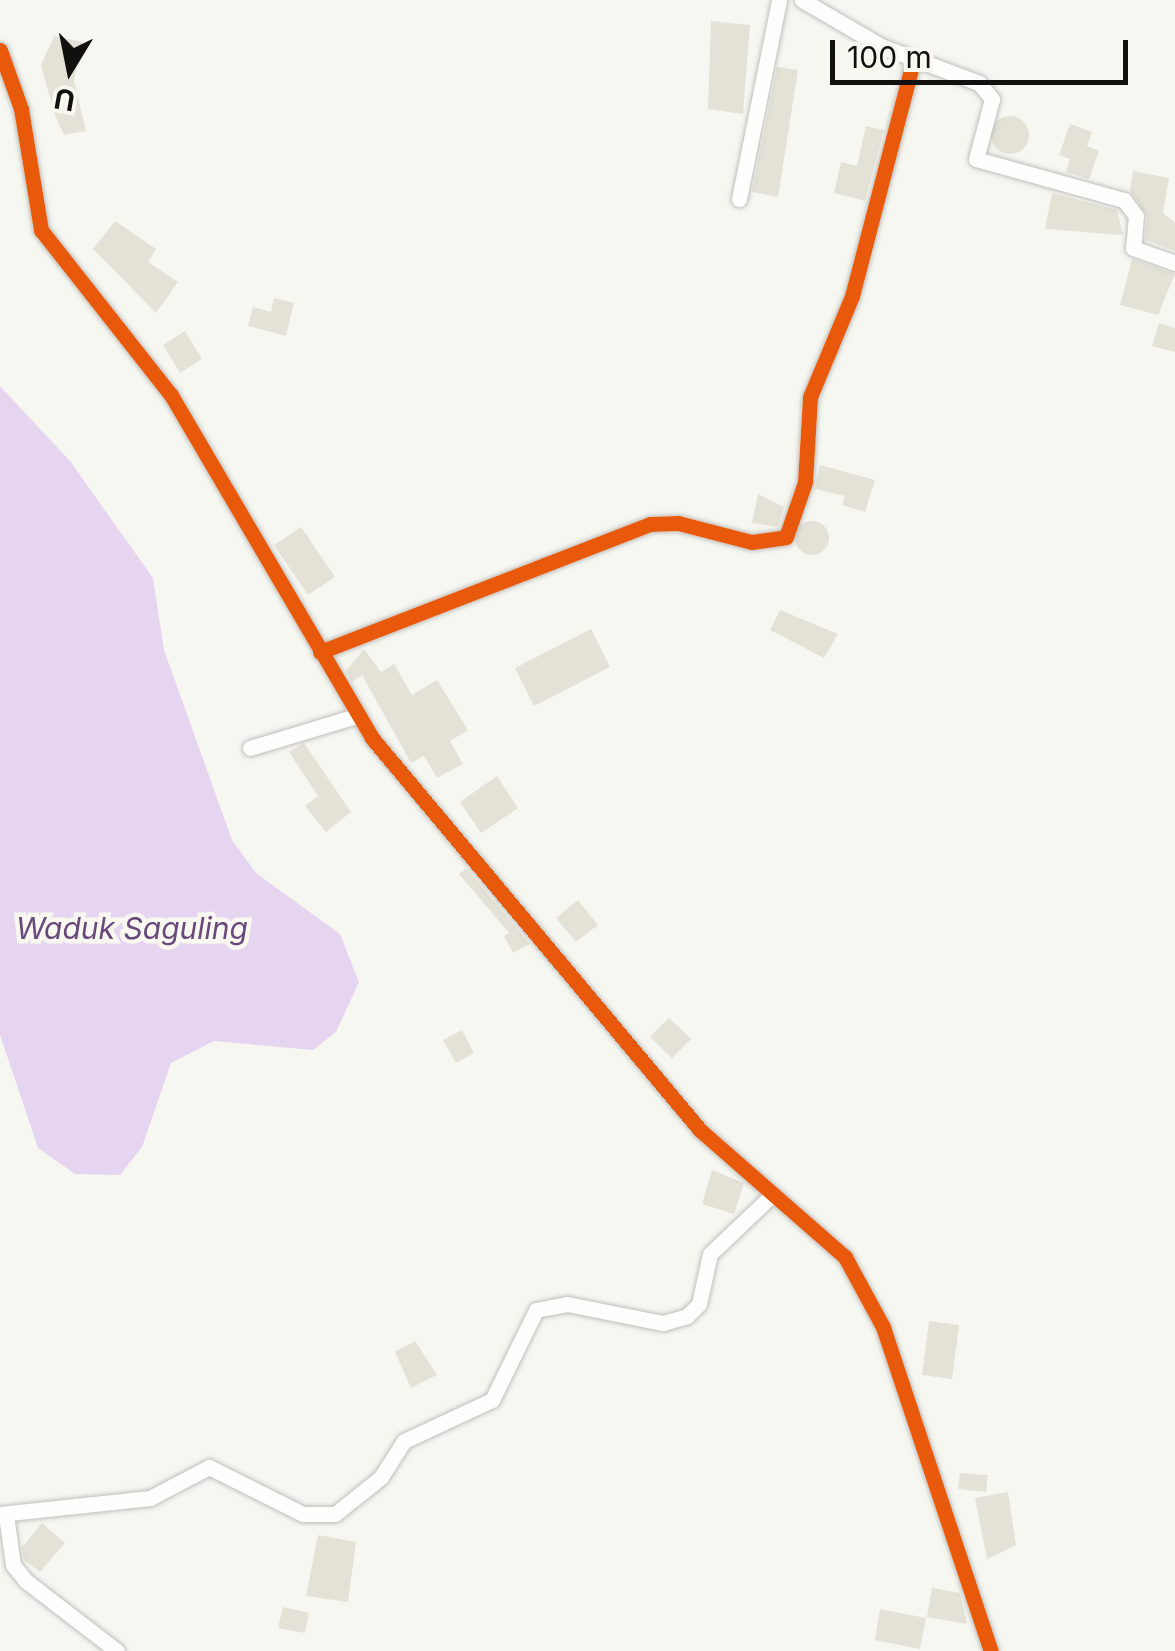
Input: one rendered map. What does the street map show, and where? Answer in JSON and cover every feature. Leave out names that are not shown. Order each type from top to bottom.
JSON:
[{"type":"street","points":[[739,199],[779,0]]},
{"type":"street","points":[[802,0],[987,92],[991,107],[975,152],[983,166],[1124,200],[1136,216],[1133,248],[1175,263]]},
{"type":"street","points":[[0,50],[21,109],[41,230],[171,394],[356,716],[700,1130],[845,1257],[875,1308],[991,1651]]},
{"type":"street","points":[[320,652],[650,524],[678,523],[752,542],[786,536],[806,482],[810,397],[858,278],[914,58]]},
{"type":"street","points":[[250,748],[356,716]]},
{"type":"street","points":[[117,1651],[26,1581],[13,1565],[3,1514],[150,1498],[209,1467],[303,1514],[335,1514],[381,1477],[404,1441],[492,1400],[536,1310],[568,1304],[662,1323],[687,1316],[699,1304],[710,1254],[771,1196]]},
{"type":"water","name":"Waduk Saguling","points":[[0,386],[70,461],[153,578],[164,650],[232,840],[256,873],[340,934],[359,982],[336,1032],[313,1050],[214,1041],[171,1063],[142,1147],[120,1175],[75,1174],[38,1148],[0,1035]]},
{"type":"building","points":[[711,21],[750,25],[743,114],[708,109]]},
{"type":"building","points":[[54,36],[83,42],[74,80],[86,131],[64,135],[54,113],[41,65]]},
{"type":"building","points":[[777,67],[798,70],[778,197],[752,192]]},
{"type":"building","points":[[1010,116],[1023,122],[1029,135],[1023,148],[1010,154],[997,148],[991,135],[997,122]]},
{"type":"building","points":[[1070,124],[1092,132],[1087,146],[1099,151],[1089,179],[1066,172],[1070,159],[1059,155]]},
{"type":"building","points":[[866,126],[884,130],[865,201],[834,193],[841,162],[857,166]]},
{"type":"building","points":[[1133,171],[1169,178],[1163,213],[1175,223],[1175,251],[1145,240],[1147,216],[1130,191]]},
{"type":"building","points":[[1052,193],[1117,210],[1123,235],[1045,229]]},
{"type":"building","points":[[115,221],[156,249],[148,262],[178,282],[156,313],[93,249]]},
{"type":"building","points":[[1132,259],[1175,274],[1158,315],[1120,305]]},
{"type":"building","points":[[274,298],[294,303],[286,336],[248,326],[253,307],[271,312]]},
{"type":"building","points":[[1159,323],[1175,328],[1175,352],[1152,346]]},
{"type":"building","points":[[185,331],[202,359],[180,373],[163,345]]},
{"type":"building","points":[[820,465],[875,480],[865,512],[842,505],[845,496],[815,489]]},
{"type":"building","points":[[758,494],[784,507],[778,527],[752,523]]},
{"type":"building","points":[[812,521],[824,526],[829,538],[824,550],[812,555],[800,550],[795,538],[800,526]]},
{"type":"building","points":[[301,527],[335,577],[308,595],[274,545]]},
{"type":"building","points":[[780,610],[838,634],[824,658],[770,630]]},
{"type":"building","points":[[591,629],[610,667],[534,706],[515,668]]},
{"type":"building","points":[[364,649],[381,672],[394,664],[412,695],[437,680],[468,730],[450,741],[463,764],[437,778],[424,756],[411,763],[362,675],[352,682],[346,671]]},
{"type":"building","points":[[304,743],[351,812],[326,832],[305,806],[318,796],[289,752]]},
{"type":"building","points":[[497,776],[518,808],[481,833],[460,802]]},
{"type":"building","points":[[466,868],[530,944],[513,953],[504,936],[509,933],[459,874]]},
{"type":"building","points":[[578,900],[598,925],[576,942],[556,918]]},
{"type":"building","points":[[669,1018],[691,1039],[672,1058],[650,1037]]},
{"type":"building","points":[[462,1030],[474,1053],[456,1063],[443,1040]]},
{"type":"building","points":[[712,1170],[744,1183],[734,1214],[702,1204]]},
{"type":"building","points":[[929,1321],[959,1325],[952,1379],[922,1375]]},
{"type":"building","points":[[415,1341],[437,1375],[411,1388],[395,1352]]},
{"type":"building","points":[[960,1473],[988,1475],[986,1492],[958,1489]]},
{"type":"building","points":[[1008,1492],[1016,1545],[987,1559],[975,1498]]},
{"type":"building","points":[[42,1523],[65,1543],[40,1572],[24,1560],[22,1547]]},
{"type":"building","points":[[318,1535],[356,1542],[348,1602],[306,1596]]},
{"type":"building","points":[[932,1588],[960,1593],[967,1624],[927,1617]]},
{"type":"building","points":[[283,1607],[309,1613],[305,1633],[278,1628]]},
{"type":"building","points":[[880,1609],[926,1618],[920,1649],[875,1640]]},
{"type":"cycle path","points":[[0,50],[21,109],[41,230],[171,395],[372,738],[700,1130],[845,1257],[883,1327],[991,1651]]},
{"type":"cycle path","points":[[320,652],[650,524],[678,523],[752,542],[786,537],[805,482],[810,397],[852,296],[914,58]]}]
